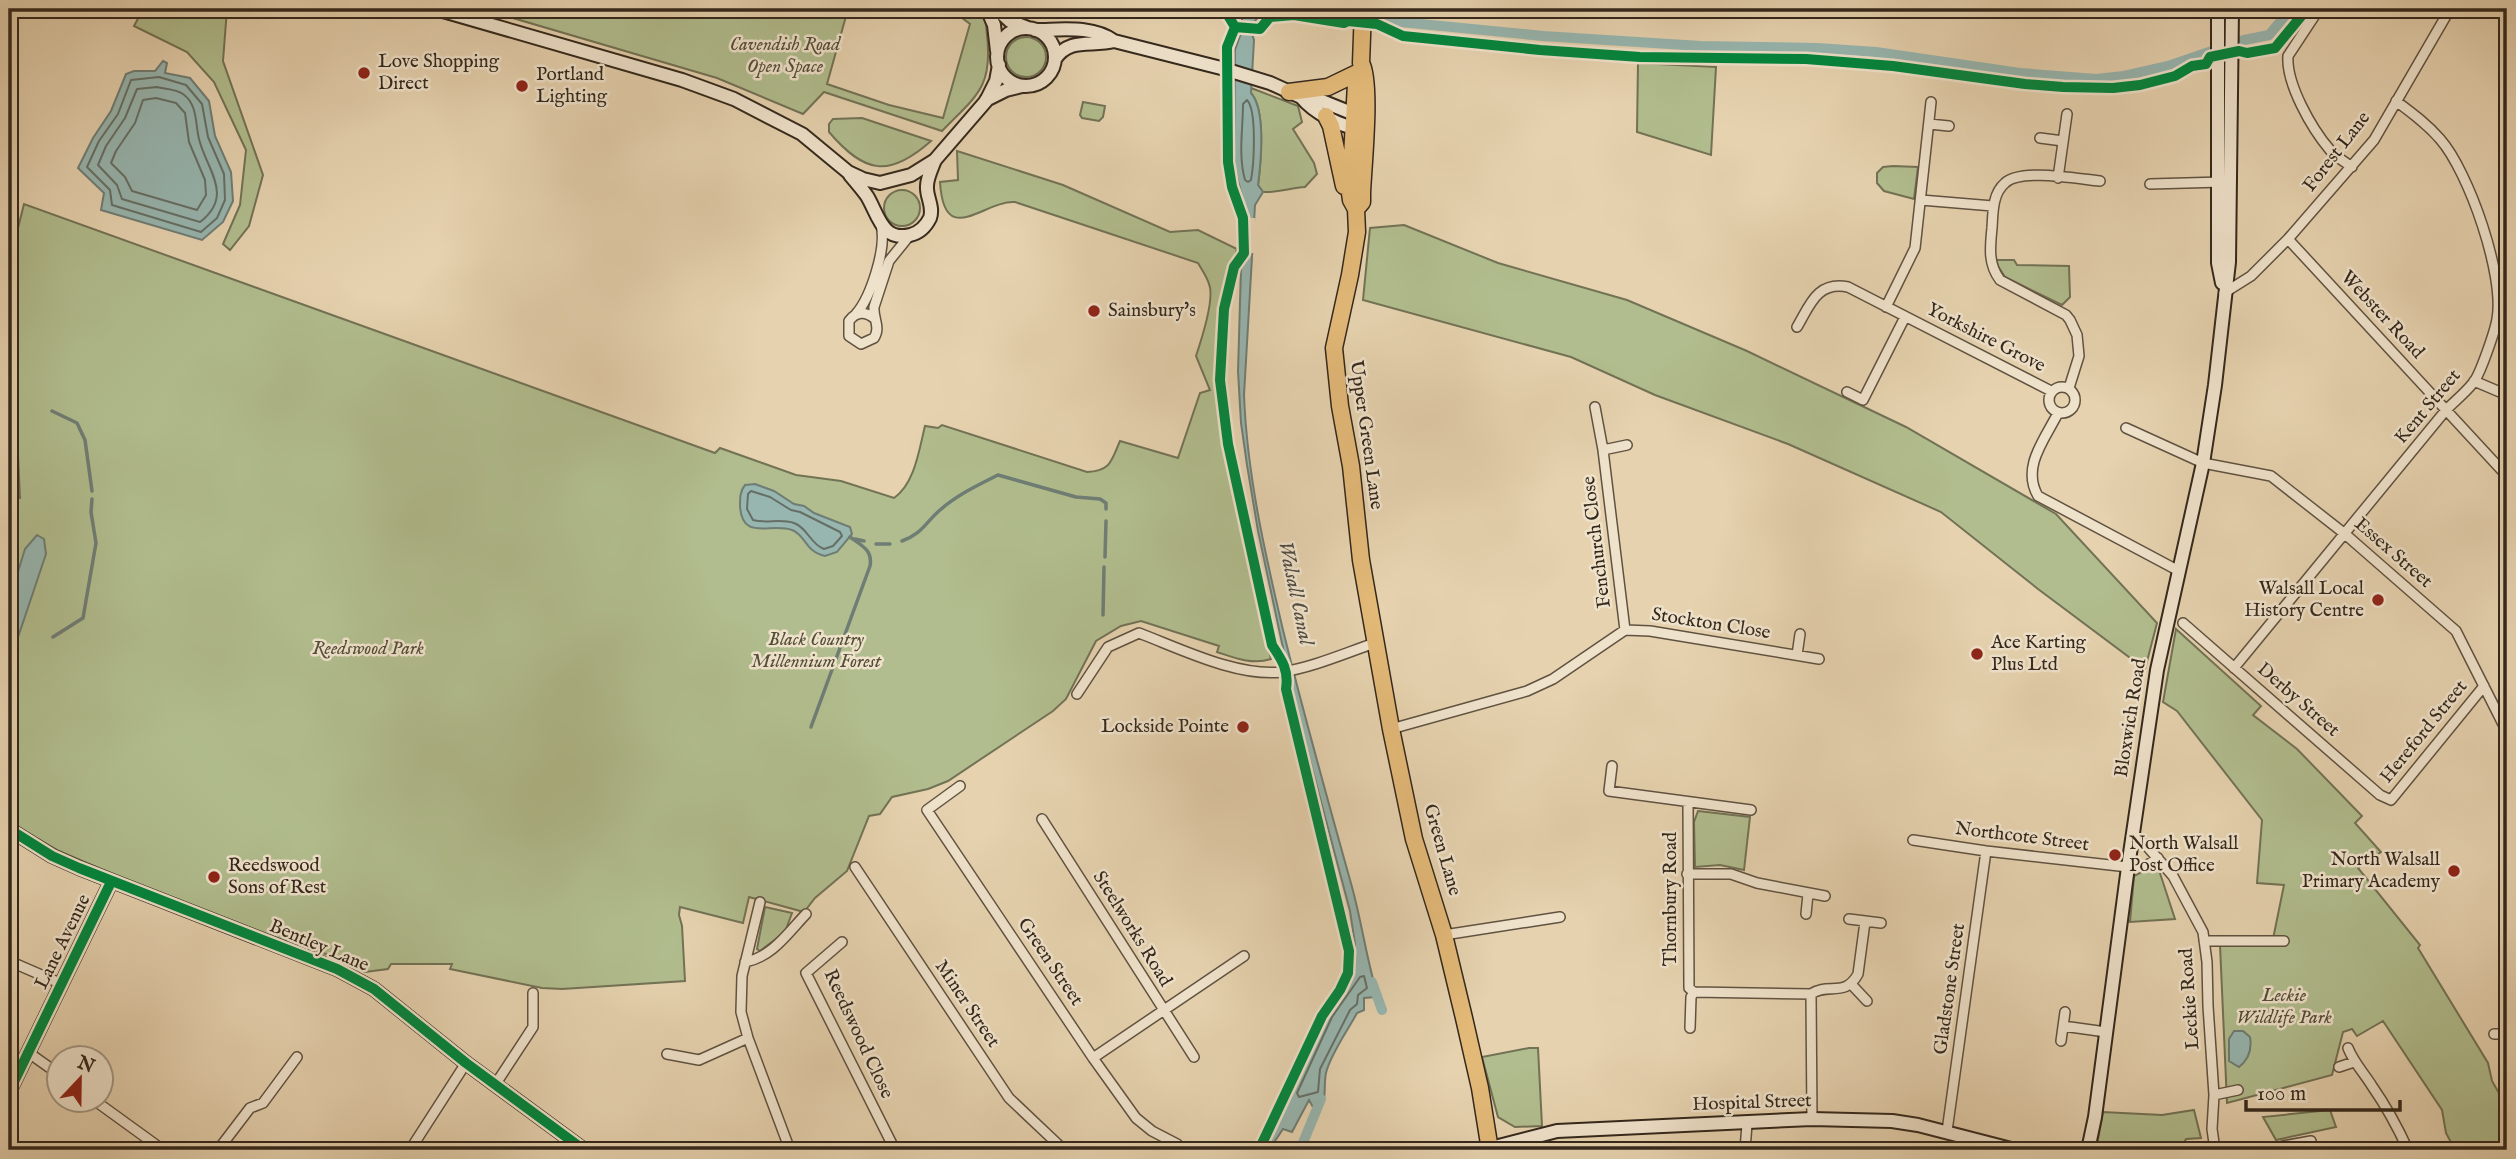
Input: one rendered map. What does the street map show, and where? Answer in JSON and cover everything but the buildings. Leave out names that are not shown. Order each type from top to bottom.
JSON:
[{"type":"highway","points":[[1353,201],[1363,9]]},
{"type":"highway","points":[[1295,95],[1328,87],[1359,68]]},
{"type":"highway","points":[[1326,116],[1331,126],[1344,188],[1353,201]]},
{"type":"highway","name":"Upper Green Lane","points":[[1353,201],[1357,232],[1334,348],[1361,560]]},
{"type":"highway","name":"Green Lane","points":[[1361,560],[1414,839],[1444,935],[1480,1088],[1487,1149]]},
{"type":"street","points":[[291,9],[310,9]]},
{"type":"street","points":[[436,9],[682,80],[734,99],[802,135],[848,172],[867,197],[881,226],[882,250],[866,298],[849,321],[847,331],[852,340],[861,344],[871,341],[877,334],[874,307],[889,261],[910,235],[926,225],[930,216],[926,188],[938,156]]},
{"type":"street","points":[[987,9],[995,28],[998,61],[1005,77],[1022,86]]},
{"type":"street","points":[[997,9],[1010,21],[1031,29],[1050,41],[1055,59]]},
{"type":"street","points":[[2218,9],[2219,62],[2225,112]]},
{"type":"street","points":[[2225,112],[2233,56],[2232,9]]},
{"type":"street","points":[[2319,9],[2288,56],[2287,65],[2309,118],[2331,152],[2352,167]]},
{"type":"street","name":"Forest Lane","points":[[2224,293],[2251,276],[2288,239],[2374,140],[2450,9]]},
{"type":"street","points":[[986,101],[996,81],[1003,40],[1018,30],[1093,31],[1103,33],[1114,41],[1265,81],[1295,95],[1326,116],[1359,122]]},
{"type":"street","points":[[874,211],[878,191],[938,156],[986,101],[1006,90],[1041,82],[1048,77],[1060,51],[1072,44],[1114,41]]},
{"type":"street","points":[[1295,95],[1312,97],[1359,122]]},
{"type":"street","name":"Kent Street","points":[[2234,668],[2446,410],[2474,382],[2497,320],[2499,296],[2485,236],[2469,186],[2442,141],[2423,121],[2396,101]]},
{"type":"street","points":[[1886,307],[1915,248],[1931,102]]},
{"type":"street","name":"Bloxwich Road","points":[[2088,1150],[2095,1117],[2157,670],[2203,463],[2216,385],[2229,262],[2225,112]]},
{"type":"street","points":[[2059,178],[2067,114]]},
{"type":"street","points":[[1929,124],[1949,126]]},
{"type":"street","points":[[2040,138],[2063,141]]},
{"type":"street","points":[[848,172],[873,182],[916,181],[923,186],[929,197]]},
{"type":"street","points":[[2069,388],[2079,356],[2077,335],[2066,316],[2000,280],[1990,260],[1993,206],[2004,183],[2018,176],[2100,181]]},
{"type":"street","points":[[2150,184],[2225,182]]},
{"type":"street","points":[[1921,200],[1993,206]]},
{"type":"street","points":[[881,226],[891,234],[910,235]]},
{"type":"street","name":"Webster Road","points":[[2288,239],[2507,476]]},
{"type":"street","name":"Yorkshire Grove","points":[[1797,327],[1813,298],[1821,291],[1830,286],[1848,287],[2051,391]]},
{"type":"street","points":[[856,314],[866,313],[875,319]]},
{"type":"street","name":"Yorkshire Grove","points":[[1847,392],[1863,400],[1905,317]]},
{"type":"street","points":[[2474,382],[2507,395]]},
{"type":"street","points":[[2058,413],[2049,404],[2051,391],[2063,386],[2073,392],[2075,404],[2071,410],[2058,413],[2032,464],[2031,478],[2038,496],[2179,571]]},
{"type":"street","name":"Fenchurch Close","points":[[1595,407],[1603,450],[1625,630]]},
{"type":"street","name":"Essex Street","points":[[2126,428],[2203,463],[2271,476],[2345,534],[2456,631],[2507,732]]},
{"type":"street","name":"Fenchurch Close","points":[[1603,450],[1626,445]]},
{"type":"street","name":"Derby Street","points":[[2183,623],[2380,794],[2391,800]]},
{"type":"street","name":"Stockton Close","points":[[1391,729],[1527,691],[1553,679],[1625,630],[1650,631],[1819,659]]},
{"type":"street","points":[[1077,694],[1108,647],[1139,633],[1242,669],[1263,673],[1300,668],[1375,643]]},
{"type":"street","points":[[1797,655],[1800,634]]},
{"type":"street","name":"Hereford Street","points":[[2391,800],[2484,687]]},
{"type":"street","points":[[1612,766],[1609,791],[1751,810]]},
{"type":"street","name":"Green Street","points":[[960,786],[927,810],[1136,1118],[1183,1150]]},
{"type":"street","name":"Thornbury Road","points":[[1688,803],[1689,988],[1693,992],[1811,994],[1816,991],[1847,988],[1851,984]]},
{"type":"street","name":"Steelworks Road","points":[[1042,819],[1194,1057]]},
{"type":"street","name":"Bentley Lane","points":[[9,829],[52,856],[111,882],[348,974],[374,989],[466,1063],[584,1150]]},
{"type":"street","name":"Northcote Street","points":[[1913,840],[2128,867]]},
{"type":"street","name":"Leckie Road","points":[[2145,844],[2173,876],[2188,900],[2204,941],[2215,1150]]},
{"type":"street","name":"Gladstone Street","points":[[1947,1131],[1986,851]]},
{"type":"street","points":[[2146,866],[2158,858]]},
{"type":"street","name":"Miner Street","points":[[855,867],[1009,1098],[1063,1150]]},
{"type":"street","points":[[1687,874],[1731,874],[1757,883],[1825,896]]},
{"type":"street","name":"Lane Avenue","points":[[9,1091],[111,882]]},
{"type":"street","points":[[1806,915],[1808,894]]},
{"type":"street","points":[[760,902],[742,976],[741,1012],[748,1038],[790,1150]]},
{"type":"street","points":[[745,962],[760,960],[776,947],[806,914]]},
{"type":"street","points":[[1444,935],[1560,916]]},
{"type":"street","points":[[1849,919],[1881,923]]},
{"type":"street","points":[[1865,922],[1858,974],[1851,984],[1867,1001]]},
{"type":"street","points":[[2204,941],[2284,941]]},
{"type":"street","name":"Reedswood Close","points":[[842,942],[806,973],[895,1150]]},
{"type":"street","points":[[1093,1058],[1244,956]]},
{"type":"street","points":[[9,961],[62,984]]},
{"type":"street","name":"Thornbury Road","points":[[1690,1028],[1690,997],[1693,992]]},
{"type":"street","points":[[495,1085],[533,1027],[533,993]]},
{"type":"street","points":[[1811,994],[1812,1119]]},
{"type":"street","points":[[2062,1041],[2065,1012]]},
{"type":"street","points":[[2063,1026],[2106,1032]]},
{"type":"street","points":[[2494,1034],[2507,1034]]},
{"type":"street","points":[[667,1054],[699,1060],[748,1038]]},
{"type":"street","points":[[2348,1048],[2408,1150]]},
{"type":"street","points":[[29,1053],[46,1065]]},
{"type":"street","points":[[218,1150],[250,1108],[263,1103],[297,1057]]},
{"type":"street","points":[[2339,1067],[2354,1062]]},
{"type":"street","points":[[410,1150],[466,1063]]},
{"type":"street","points":[[2214,1096],[2238,1090]]},
{"type":"street","points":[[113,1114],[163,1150]]},
{"type":"street","name":"Hospital Street","points":[[1487,1149],[1557,1131],[1812,1119],[1892,1121],[1947,1131],[2015,1150]]},
{"type":"street","points":[[1745,1150],[1747,1124]]},
{"type":"street","points":[[2284,1150],[2283,1146],[2311,1141]]},
{"type":"green space","points":[[143,9],[227,9],[223,61],[263,175],[249,226],[230,250],[223,244],[240,205],[246,150],[214,82],[187,52],[134,26]]},
{"type":"green space","name":"Cavendish Road Open Space","points":[[482,9],[848,9],[827,84],[889,105],[943,118],[970,24],[950,9],[980,9],[986,24],[987,67],[973,99],[942,131],[824,92],[803,114],[717,78]]},
{"type":"green space","points":[[1026,37],[1034,38],[1040,43],[1045,49],[1045,65],[1040,71],[1034,76],[1026,77],[1018,76],[1012,71],[1007,65],[1006,57],[1007,49],[1012,43],[1018,38]]},
{"type":"green space","points":[[1638,63],[1716,67],[1711,155],[1637,132]]},
{"type":"green space","points":[[1251,88],[1298,106],[1302,122],[1293,129],[1314,163],[1317,174],[1305,187],[1263,192],[1258,185],[1261,124]]},
{"type":"green space","points":[[1083,102],[1105,106],[1103,117],[1099,121],[1082,118],[1080,115]]},
{"type":"green space","points":[[862,118],[931,141],[902,161],[878,166],[866,163],[842,146],[829,132],[829,124],[833,119]]},
{"type":"green space","name":"Reedswood Park","points":[[957,151],[1063,185],[1170,232],[1198,230],[1237,249],[1221,307],[1217,380],[1240,524],[1271,659],[1250,661],[1237,658],[1217,652],[1219,646],[1141,621],[1121,626],[1096,641],[1066,699],[1053,711],[948,781],[928,789],[892,797],[880,814],[869,816],[847,871],[815,898],[804,912],[749,897],[743,923],[680,907],[685,981],[562,989],[542,988],[450,969],[452,964],[391,964],[388,969],[365,972],[335,957],[277,938],[115,875],[59,851],[9,822],[9,498],[20,498],[9,264],[24,204],[715,453],[720,448],[796,475],[841,481],[894,498],[907,484],[911,475],[925,426],[938,428],[942,425],[1087,472],[1106,467],[1120,441],[1178,458],[1200,393],[1210,390],[1196,356],[1210,299],[1208,281],[1198,263],[1015,202],[1003,203],[967,217],[957,218],[949,214],[943,202],[940,182],[958,180]]},
{"type":"green space","points":[[1883,167],[1918,167],[1914,199],[1884,191],[1877,183],[1877,173]]},
{"type":"green space","points":[[902,190],[915,195],[920,208],[915,221],[902,226],[889,221],[884,208],[889,195]]},
{"type":"green space","points":[[1404,225],[1498,263],[1627,300],[1747,351],[1906,427],[2056,514],[2157,623],[2145,669],[1941,512],[1788,444],[1655,395],[1571,357],[1363,300],[1370,228]]},
{"type":"green space","points":[[1994,260],[2014,260],[2017,265],[2069,266],[2070,297],[2062,305],[2005,277]]},
{"type":"green space","name":"Leckie Wildlife Park","points":[[2176,629],[2261,706],[2253,715],[2297,749],[2362,816],[2355,823],[2381,852],[2358,868],[2420,945],[2418,948],[2488,1063],[2492,1081],[2507,1107],[2507,1145],[2499,1150],[2455,1150],[2446,1133],[2442,1110],[2383,1021],[2357,1036],[2352,1029],[2343,1032],[2332,1075],[2227,1103],[2220,945],[2273,939],[2284,885],[2257,883],[2262,820],[2177,711],[2163,702]]},
{"type":"green space","points":[[1698,811],[1750,817],[1744,870],[1720,865],[1695,867],[1694,822]]},
{"type":"green space","points":[[2157,864],[2175,919],[2130,922],[2134,876]]},
{"type":"green space","points":[[765,907],[792,913],[785,932],[760,951],[757,949]]},
{"type":"green space","points":[[1538,1048],[1542,1126],[1515,1127],[1498,1117],[1482,1057]]},
{"type":"green space","points":[[2194,1110],[2201,1138],[2186,1139],[2180,1150],[2096,1150],[2103,1112],[2162,1115]]},
{"type":"green space","points":[[2330,1110],[2336,1127],[2276,1140],[2263,1117]]},
{"type":"water","points":[[1235,9],[1333,9],[1343,13],[1343,20],[1297,12],[1272,12],[1255,21],[1251,31],[1254,40],[1251,93],[1256,101],[1261,124],[1258,185],[1263,192],[1255,205],[1244,395],[1253,484],[1270,572],[1382,1010],[1376,997],[1364,998],[1364,1010],[1357,1013],[1328,1066],[1324,1097],[1318,1111],[1309,1100],[1292,1132],[1283,1129],[1269,1150],[1277,1118],[1308,1056],[1320,1025],[1353,974],[1355,944],[1350,911],[1295,704],[1258,531],[1241,423],[1238,371],[1243,200],[1234,156],[1235,50],[1242,30],[1242,18]]},
{"type":"water","points":[[163,61],[167,63],[165,73],[190,78],[209,101],[215,136],[231,172],[233,201],[223,222],[202,240],[101,210],[104,193],[78,168],[111,111],[126,74],[134,71],[155,71]]},
{"type":"water","points":[[755,484],[774,491],[794,504],[850,527],[852,534],[837,552],[825,556],[813,551],[797,532],[784,528],[759,529],[746,524],[742,517],[740,497],[745,485]]},
{"type":"water","points":[[37,535],[44,539],[46,554],[9,664],[9,601],[25,549]]},
{"type":"water","points":[[2234,1031],[2243,1031],[2250,1037],[2249,1054],[2239,1067],[2229,1061],[2229,1039]]},
{"type":"pier","points":[[1240,218],[1255,218],[1255,253],[1241,253]]},
{"type":"waterway","points":[[1328,9],[1380,20],[1543,36],[1701,46],[1876,52],[2020,73],[2096,79],[2168,66],[2244,40],[2269,35],[2291,9]]},
{"type":"waterway","points":[[52,411],[77,423],[85,440],[92,491]]},
{"type":"waterway","points":[[902,541],[919,531],[953,500],[998,475],[1076,497],[1100,499],[1106,503],[1106,509]]},
{"type":"waterway","points":[[53,637],[83,618],[96,543],[91,512],[92,499]]},
{"type":"waterway","points":[[1105,557],[1106,521]]},
{"type":"waterway","points":[[811,727],[870,566],[868,552],[850,537]]},
{"type":"waterway","points":[[855,539],[864,541]]},
{"type":"waterway","points":[[876,544],[890,544]]},
{"type":"waterway","points":[[1103,615],[1104,567]]},
{"type":"waterway","points":[[1372,982],[1382,1010]]},
{"type":"waterway","points":[[1302,1145],[1321,1099]]},
{"type":"cycle path","points":[[1224,9],[1235,27],[1227,47],[1228,162],[1232,187],[1243,218],[1244,253],[1234,267],[1224,309],[1220,380],[1228,444],[1272,645],[1286,671],[1286,689],[1349,951],[1348,973],[1322,1016],[1259,1150]]},
{"type":"cycle path","points":[[1235,27],[1260,29],[1270,17],[1294,15],[1344,23],[1348,21],[1377,24],[1403,36],[1540,50],[1640,57],[1806,59],[1893,66],[2025,84],[2113,88],[2140,85],[2175,76],[2192,66],[2206,64],[2210,57],[2275,48],[2307,9]]},
{"type":"cycle path","points":[[9,829],[52,856],[79,868],[337,969],[374,989],[466,1063],[584,1150]]},
{"type":"cycle path","points":[[9,1092],[111,882]]},
{"type":"place","name":"Love Shopping Direct","points":[[364,73]]},
{"type":"place","name":"Portland Lighting","points":[[522,86]]},
{"type":"place","name":"Sainsbury's","points":[[1094,311]]},
{"type":"place","name":"Walsall Local History Centre","points":[[2378,600]]},
{"type":"place","name":"Ace Karting Plus Ltd","points":[[1977,654]]},
{"type":"place","name":"Lockside Pointe","points":[[1243,727]]},
{"type":"place","name":"North Walsall Post Office","points":[[2115,855]]},
{"type":"place","name":"North Walsall Primary Academy","points":[[2454,871]]},
{"type":"place","name":"Reedswood Sons of Rest","points":[[214,877]]},
{"type":"water label","name":"Walsall Canal","points":[[1295,593]]},
{"type":"park label","name":"Black Country Millennium Forest","points":[[816,651]]}]
